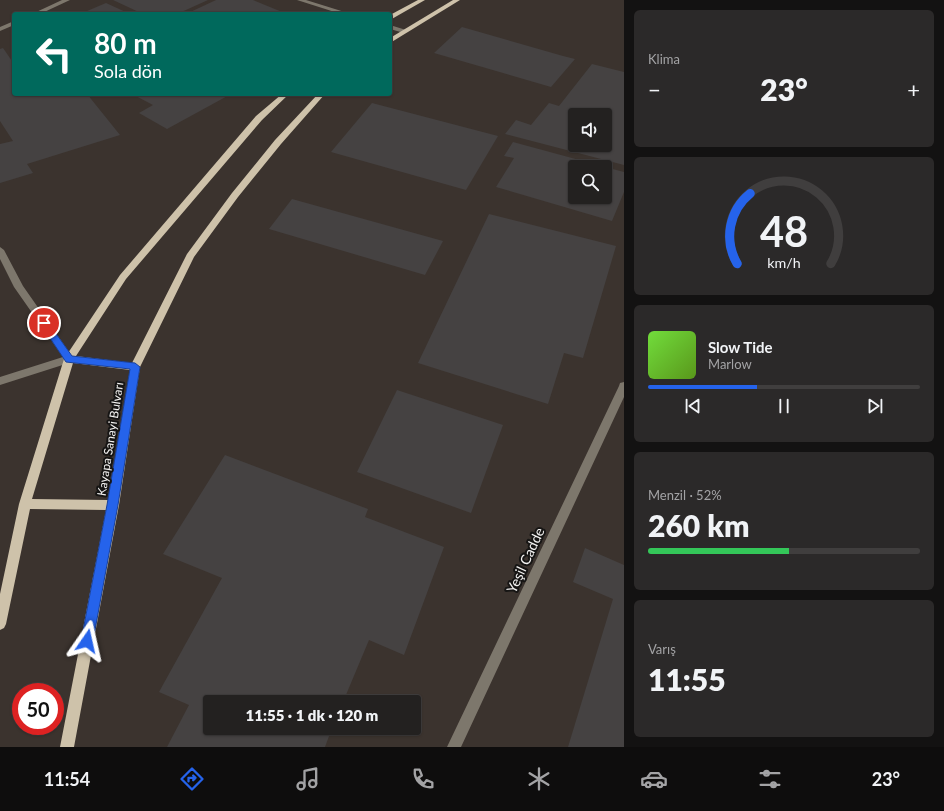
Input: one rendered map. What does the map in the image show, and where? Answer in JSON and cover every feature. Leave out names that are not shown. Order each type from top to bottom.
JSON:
[{"type":"main road","points":[[392,17],[422,0]]},
{"type":"main road","points":[[392,40],[457,0]]},
{"type":"main road","points":[[0,624],[24,504],[69,359],[123,277],[259,118],[284,96]]},
{"type":"main road","name":"Kayapa Sanayi Bulvarı","points":[[67,747],[113,505],[135,367],[190,256],[235,195],[278,142],[320,96]]},
{"type":"main road","points":[[69,359],[135,367]]},
{"type":"main road","points":[[24,504],[113,505]]},
{"type":"lane","points":[[40,12],[67,0]]},
{"type":"lane","points":[[300,0],[341,12]]},
{"type":"lane","points":[[0,29],[12,24]]},
{"type":"lane","points":[[392,28],[404,31]]},
{"type":"lane","points":[[0,250],[19,287],[69,359],[0,381]]},
{"type":"lane","name":"Yeşil Cadde","points":[[454,747],[624,386]]},
{"type":"shaded area","points":[[0,0],[624,0],[624,747],[0,747]]},
{"type":"building","points":[[113,0],[208,0],[181,12],[139,12]]},
{"type":"building","points":[[216,0],[253,0],[282,12],[190,12]]},
{"type":"building","points":[[106,3],[126,12],[85,12]]},
{"type":"building","points":[[462,27],[575,59],[551,87],[434,53]]},
{"type":"building","points":[[3,48],[12,61],[12,96],[89,96],[120,135],[27,164],[33,173],[0,183],[0,144],[13,141],[0,121],[0,49]]},
{"type":"building","points":[[592,64],[624,72],[624,165],[612,162],[612,160],[605,160],[574,152],[612,152],[612,108],[568,108],[568,150],[505,134],[516,120],[531,125],[549,103],[559,106]]},
{"type":"building","points":[[136,96],[227,96],[167,129],[139,113],[153,105]]},
{"type":"building","points":[[372,103],[498,136],[466,190],[331,152]]},
{"type":"building","points":[[513,142],[580,160],[568,160],[568,204],[612,204],[612,169],[624,172],[624,192],[612,221],[496,187],[514,158],[504,156]]},
{"type":"building","points":[[292,199],[443,241],[425,275],[269,229]]},
{"type":"building","points":[[489,214],[616,246],[583,358],[564,353],[548,404],[418,363]]},
{"type":"building","points":[[397,390],[503,425],[471,513],[357,472]]},
{"type":"building","points":[[225,455],[368,509],[365,517],[444,547],[404,655],[369,640],[346,695],[203,695],[203,735],[329,735],[325,747],[167,747],[189,705],[159,692],[222,578],[163,554]]},
{"type":"building","points":[[585,548],[624,565],[624,747],[568,747],[613,599],[573,582]]},
{"type":"route","points":[[44,323],[69,359],[135,367],[113,505],[87,641]]}]
